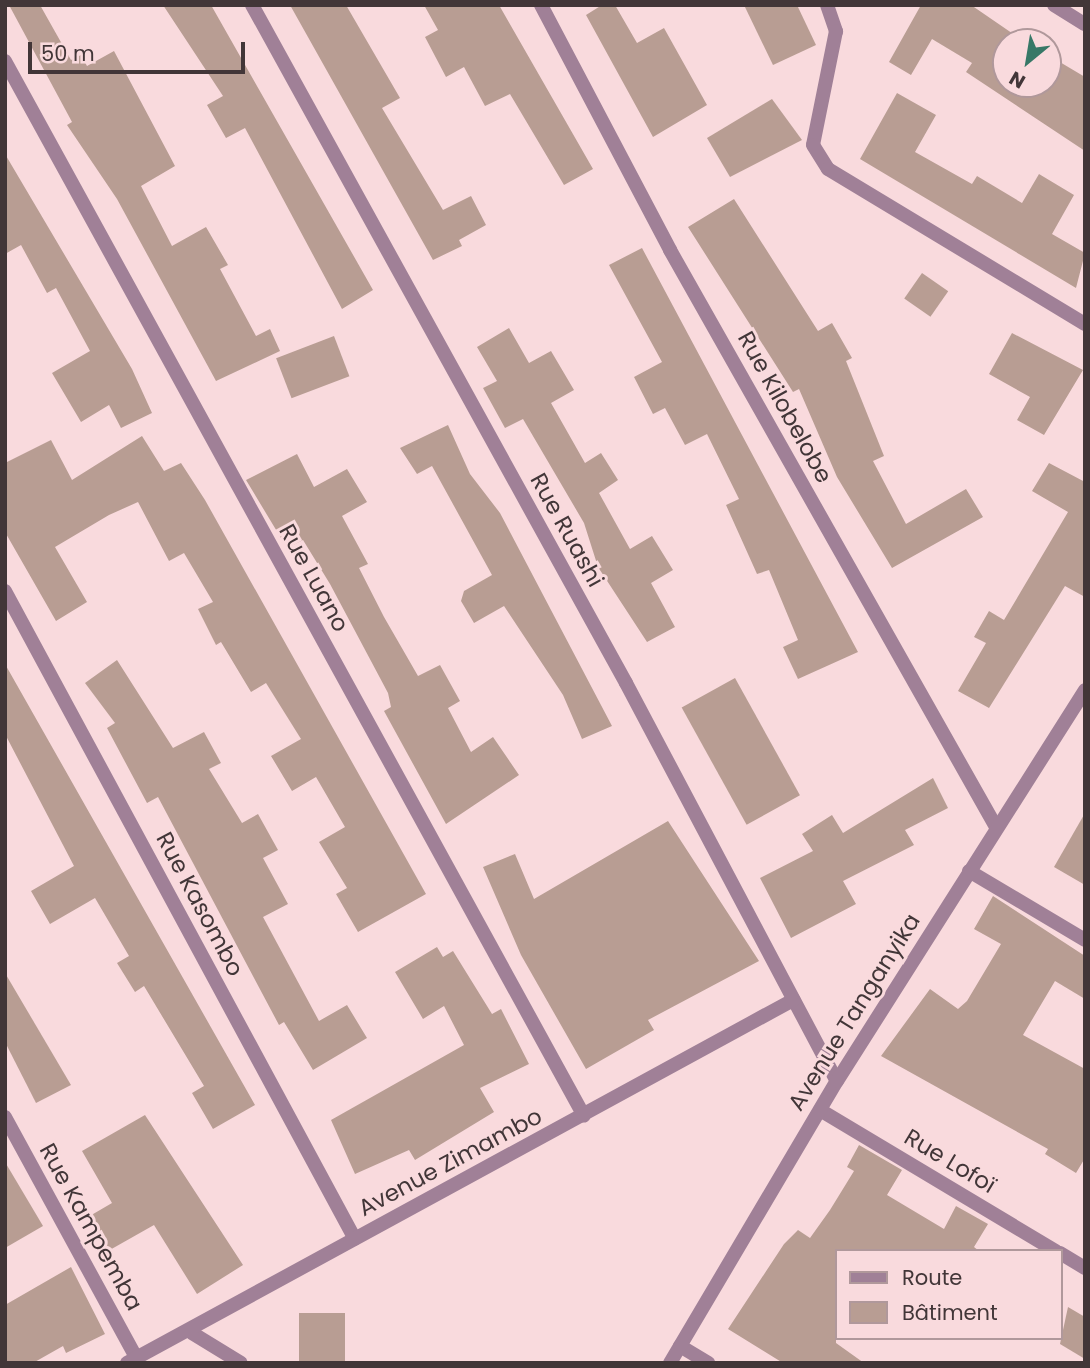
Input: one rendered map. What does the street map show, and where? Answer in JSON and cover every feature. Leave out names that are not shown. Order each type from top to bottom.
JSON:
[{"type":"street","name":"Rue Ruashi","points":[[252,5],[626,683],[837,1081]]},
{"type":"street","name":"Rue Kilobelobe","points":[[541,5],[670,250],[996,827]]},
{"type":"street","points":[[827,5],[836,31],[813,145],[828,169],[1085,324]]},
{"type":"street","points":[[1054,5],[1085,24]]},
{"type":"street","name":"Rue Luano","points":[[5,61],[583,1116]]},
{"type":"street","name":"Rue Kasombo","points":[[5,591],[355,1239]]},
{"type":"street","name":"Avenue Tanganyika","points":[[670,1363],[837,1081],[1085,690]]},
{"type":"street","points":[[969,871],[1085,940]]},
{"type":"street","name":"Avenue Zimambo","points":[[132,1360],[192,1333],[355,1239],[793,1000]]},
{"type":"street","name":"Rue Lofoï","points":[[820,1110],[1053,1249]]},
{"type":"street","name":"Rue Kampemba","points":[[5,1118],[132,1360]]},
{"type":"street","name":"Rue Lofoï","points":[[1062,1254],[1085,1268]]},
{"type":"street","points":[[192,1333],[241,1363]]},
{"type":"street","points":[[680,1346],[708,1363]]},
{"type":"building","points":[[9,5],[40,5],[71,60],[81,55],[87,66],[114,51],[175,166],[141,186],[172,246],[206,227],[228,265],[220,269],[256,336],[270,329],[280,351],[216,381],[117,199],[67,125],[72,122]]},
{"type":"building","points":[[163,5],[211,5],[373,290],[342,309],[245,128],[226,138],[207,105],[223,96]]},
{"type":"building","points":[[290,5],[346,5],[400,98],[382,108],[443,210],[471,196],[486,225],[459,240],[462,246],[433,260]]},
{"type":"building","points":[[424,5],[499,5],[593,169],[564,185],[510,94],[485,106],[464,67],[446,77],[425,37],[438,30]]},
{"type":"building","points":[[602,5],[615,5],[637,43],[664,28],[707,105],[653,137],[586,15]]},
{"type":"building","points":[[744,5],[797,5],[816,45],[773,65]]},
{"type":"building","points":[[921,5],[971,5],[1005,28],[992,28],[992,89],[966,72],[972,63],[932,39],[911,75],[889,62]]},
{"type":"building","points":[[1062,63],[1085,77],[1085,151],[1005,98],[1062,98]]},
{"type":"building","points":[[897,93],[936,115],[915,152],[972,184],[977,176],[1022,203],[1039,174],[1074,195],[1052,234],[1085,253],[1076,288],[860,159]]},
{"type":"building","points":[[772,99],[802,140],[730,177],[707,138]]},
{"type":"building","points":[[5,154],[132,369],[152,413],[121,428],[109,405],[81,422],[52,373],[90,351],[56,288],[47,293],[21,245],[5,254]]},
{"type":"building","points":[[734,199],[818,331],[832,323],[852,358],[846,361],[884,456],[873,461],[906,524],[966,489],[983,517],[892,568],[837,477],[799,389],[793,392],[688,227]]},
{"type":"building","points":[[642,248],[858,652],[798,679],[783,647],[798,640],[769,570],[757,574],[726,505],[739,499],[707,434],[685,445],[665,408],[653,414],[634,377],[662,362],[609,265]]},
{"type":"building","points":[[922,273],[948,291],[930,317],[904,298]]},
{"type":"building","points":[[509,328],[529,363],[551,351],[574,390],[551,403],[585,463],[601,453],[618,480],[599,493],[630,549],[652,536],[673,570],[651,583],[675,627],[647,642],[598,567],[584,523],[523,419],[505,428],[483,388],[497,381],[477,347]]},
{"type":"building","points":[[1012,333],[1083,370],[1044,435],[1017,420],[1030,397],[989,374]]},
{"type":"building","points":[[334,336],[349,376],[292,398],[276,358]]},
{"type":"building","points":[[448,425],[470,474],[500,513],[612,726],[582,739],[563,695],[504,606],[474,623],[461,601],[464,591],[492,575],[432,466],[417,474],[400,448]]},
{"type":"building","points":[[142,436],[164,471],[181,463],[205,500],[426,894],[358,932],[336,894],[347,888],[319,842],[345,827],[316,777],[292,791],[271,756],[301,739],[266,683],[251,692],[221,642],[216,645],[198,609],[213,602],[184,553],[169,561],[138,502],[109,515],[55,547],[87,602],[56,621],[5,532],[5,463],[51,440],[72,480]]},
{"type":"building","points":[[297,454],[314,487],[347,469],[367,502],[342,516],[368,564],[359,568],[384,617],[418,676],[440,665],[460,701],[448,708],[471,752],[493,737],[519,775],[446,824],[384,711],[391,707],[388,693],[330,584],[303,540],[287,548],[246,480]]},
{"type":"building","points":[[1049,463],[1085,482],[1085,597],[1065,586],[989,708],[958,691],[986,643],[974,637],[989,611],[1004,620],[1068,512],[1032,491]]},
{"type":"building","points":[[117,660],[173,748],[204,732],[221,763],[209,769],[242,823],[258,814],[278,850],[263,858],[288,904],[263,917],[319,1021],[347,1005],[367,1038],[313,1070],[284,1022],[279,1025],[158,797],[147,803],[107,728],[115,723],[85,683]]},
{"type":"building","points":[[5,664],[255,1105],[213,1129],[192,1093],[204,1086],[144,986],[135,992],[117,963],[129,956],[95,898],[50,924],[31,891],[74,866],[5,734]]},
{"type":"building","points":[[735,678],[800,795],[747,825],[682,708]]},
{"type":"building","points":[[933,778],[948,808],[905,830],[914,845],[843,881],[856,904],[791,938],[760,878],[813,851],[802,834],[832,815],[843,833]]},
{"type":"building","points":[[1085,813],[1085,885],[1054,867]]},
{"type":"building","points":[[668,821],[759,961],[648,1020],[654,1030],[586,1069],[521,955],[483,867],[515,854],[534,899]]},
{"type":"building","points":[[993,896],[1085,956],[1085,999],[1055,981],[1023,1035],[1085,1069],[1085,1158],[1076,1173],[1045,1154],[1048,1149],[881,1056],[930,989],[958,1009],[967,1001],[1001,944],[974,929]]},
{"type":"building","points":[[437,947],[443,957],[453,951],[492,1014],[501,1009],[529,1064],[480,1088],[494,1112],[415,1160],[409,1150],[355,1174],[331,1120],[464,1045],[444,1006],[423,1019],[395,972]]},
{"type":"building","points":[[5,973],[71,1085],[36,1103],[5,1042]]},
{"type":"building","points":[[145,1115],[243,1265],[197,1294],[154,1225],[108,1251],[88,1217],[112,1203],[82,1151]]},
{"type":"building","points":[[859,1145],[902,1170],[887,1195],[944,1229],[956,1206],[988,1224],[974,1247],[976,1249],[834,1249],[834,1340],[864,1363],[783,1363],[728,1329],[784,1244],[798,1230],[810,1238],[854,1171],[847,1167]]},
{"type":"building","points":[[5,1162],[43,1226],[5,1248]]},
{"type":"building","points":[[71,1267],[105,1334],[66,1353],[63,1346],[33,1363],[5,1363],[5,1305]]},
{"type":"building","points":[[1068,1307],[1085,1317],[1085,1359],[1060,1344]]},
{"type":"building","points":[[299,1313],[345,1313],[345,1361],[299,1361]]}]
